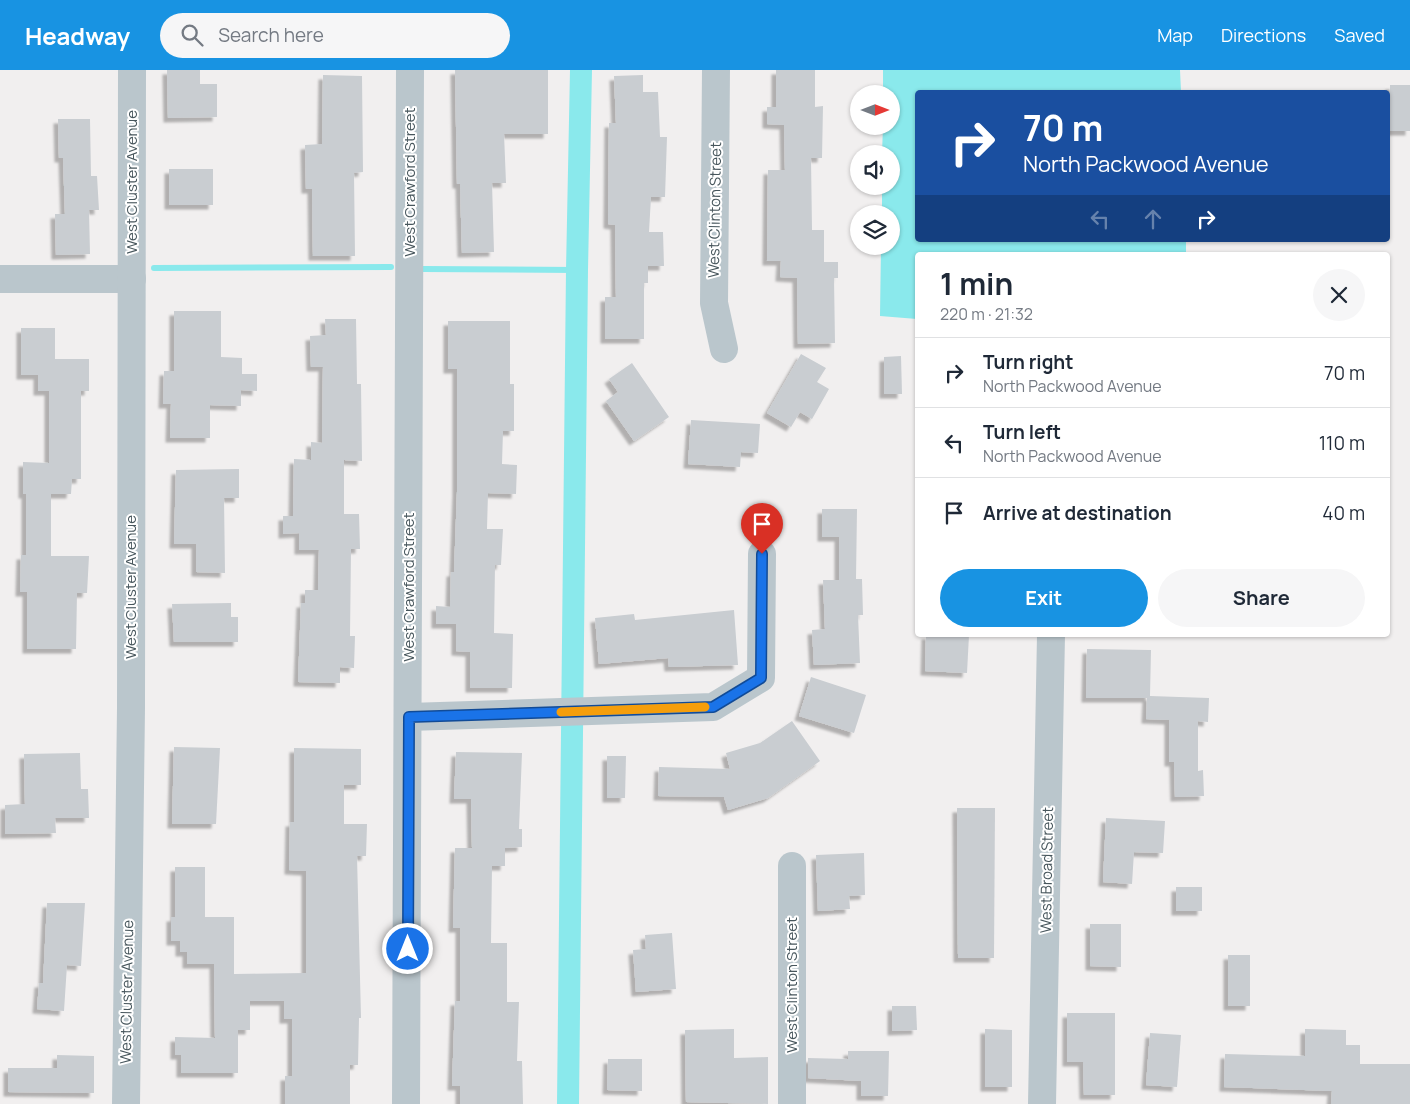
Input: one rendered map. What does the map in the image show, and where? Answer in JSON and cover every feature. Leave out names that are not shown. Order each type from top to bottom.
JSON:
[{"type":"street","name":"West Cluster Avenue","points":[[126,1104],[131,708],[132,70]]},
{"type":"street","name":"West Crawford Street","points":[[406,1104],[409,717],[410,70]]},
{"type":"street","name":"West Clinton Street","points":[[716,70],[714,303],[724,349]]},
{"type":"street","points":[[0,279],[132,279]]},
{"type":"street","points":[[409,717],[713,707],[761,678],[762,554]]},
{"type":"street","name":"West Broad Street","points":[[1042,1104],[1052,637]]},
{"type":"street","name":"West Clinton Street","points":[[792,866],[792,1104]]},
{"type":"water","points":[[883,70],[1180,70],[1181,90],[915,90],[915,242],[1186,242],[1186,252],[915,252],[915,319],[880,316],[881,255],[900,255],[900,205],[882,205],[882,195],[900,195],[900,145],[882,145],[883,135],[900,135],[900,85],[883,85]]},
{"type":"building","points":[[167,70],[200,70],[200,84],[217,84],[217,117],[168,118]]},
{"type":"building","points":[[455,70],[548,70],[548,134],[504,134],[506,183],[492,183],[494,252],[462,253],[460,184],[457,184]]},
{"type":"building","points":[[776,70],[815,70],[815,107],[823,106],[822,158],[811,158],[812,230],[824,230],[824,262],[838,262],[838,278],[834,278],[835,343],[798,344],[797,278],[780,277],[781,261],[767,261],[768,170],[785,170],[784,125],[767,124],[767,107],[776,107]]},
{"type":"building","points":[[323,75],[362,76],[363,172],[354,173],[355,256],[313,256],[312,189],[306,189],[305,145],[322,144]]},
{"type":"building","points":[[643,75],[643,92],[658,92],[660,137],[667,137],[665,197],[651,197],[649,232],[663,232],[664,266],[648,266],[648,283],[644,283],[644,339],[605,339],[605,297],[616,297],[615,225],[608,224],[609,123],[616,123],[614,76]]},
{"type":"building","points":[[1390,85],[1410,85],[1410,131],[1390,131]]},
{"type":"building","points":[[58,119],[90,119],[91,176],[97,176],[99,210],[89,210],[90,254],[56,255],[55,214],[65,214],[63,158],[59,158]]},
{"type":"building","points":[[169,169],[213,169],[213,205],[169,205]]},
{"type":"building","points":[[174,311],[221,311],[221,357],[242,358],[242,374],[257,374],[257,391],[241,390],[241,406],[210,405],[210,438],[170,438],[171,404],[163,404],[164,371],[174,371]]},
{"type":"building","points":[[325,319],[356,319],[357,384],[361,384],[362,461],[344,460],[344,514],[359,514],[360,549],[351,549],[350,636],[355,636],[354,668],[340,667],[340,683],[298,682],[301,603],[305,603],[305,590],[318,590],[319,550],[299,550],[299,533],[283,534],[283,516],[293,516],[294,459],[311,460],[311,442],[322,443],[323,367],[311,367],[310,336],[326,335]]},
{"type":"building","points":[[448,321],[510,321],[510,384],[514,384],[514,431],[503,431],[502,464],[517,465],[516,494],[488,493],[487,529],[503,529],[501,565],[495,565],[494,633],[513,634],[512,688],[470,688],[470,652],[456,651],[456,624],[436,624],[436,606],[450,607],[451,572],[454,572],[457,492],[457,369],[448,369]]},
{"type":"building","points":[[21,328],[55,328],[55,359],[89,359],[89,391],[81,391],[81,479],[72,479],[71,494],[51,494],[51,556],[89,556],[87,593],[77,593],[76,649],[27,649],[27,592],[20,592],[21,555],[26,555],[26,494],[23,494],[23,462],[49,463],[49,391],[38,391],[38,375],[21,375]]},
{"type":"building","points":[[801,354],[826,368],[817,382],[829,389],[812,419],[800,412],[791,427],[767,413]]},
{"type":"building","points":[[901,356],[902,394],[884,394],[884,357]]},
{"type":"building","points":[[632,363],[669,417],[634,441],[606,401],[618,392],[609,379]]},
{"type":"building","points":[[691,420],[760,424],[758,453],[741,452],[740,467],[688,464]]},
{"type":"building","points":[[239,469],[239,498],[224,498],[225,573],[196,572],[196,544],[174,544],[176,470]]},
{"type":"building","points":[[822,509],[857,509],[856,579],[862,579],[863,615],[858,615],[860,663],[814,665],[812,630],[825,629],[823,580],[839,580],[839,537],[822,537]]},
{"type":"building","points":[[231,603],[231,617],[238,617],[238,642],[174,642],[172,604]]},
{"type":"building","points":[[734,610],[738,665],[669,667],[668,658],[599,664],[595,618],[634,614],[635,620]]},
{"type":"building","points":[[926,637],[969,637],[967,673],[925,671]]},
{"type":"building","points":[[1087,649],[1151,650],[1150,696],[1209,698],[1208,722],[1198,721],[1198,771],[1203,770],[1204,796],[1175,797],[1174,762],[1169,762],[1169,720],[1146,719],[1147,698],[1086,698]]},
{"type":"building","points":[[811,677],[866,695],[854,733],[799,716]]},
{"type":"building","points":[[792,721],[820,761],[768,798],[728,810],[724,797],[658,796],[659,767],[730,769],[726,753],[760,743]]},
{"type":"building","points":[[174,747],[220,748],[216,824],[172,824]]},
{"type":"building","points":[[294,748],[361,749],[361,785],[344,785],[344,824],[367,824],[366,856],[357,856],[361,1018],[359,1018],[358,1065],[350,1065],[350,1104],[285,1104],[285,1076],[292,1076],[292,1019],[284,1019],[284,1001],[250,1001],[250,1030],[238,1030],[238,1073],[181,1073],[181,1055],[175,1055],[175,1037],[215,1038],[214,964],[187,964],[187,952],[180,952],[180,941],[171,941],[171,917],[175,917],[175,867],[205,867],[205,917],[234,917],[234,974],[306,973],[306,871],[289,870],[290,822],[294,822]]},
{"type":"building","points":[[456,752],[522,753],[519,829],[522,829],[522,847],[505,848],[505,866],[492,866],[491,943],[507,943],[507,1002],[519,1002],[517,1061],[522,1061],[523,1104],[460,1104],[460,1086],[452,1086],[455,1001],[460,1001],[460,928],[453,928],[455,848],[472,848],[471,799],[454,799]]},
{"type":"building","points":[[80,753],[81,789],[88,789],[89,818],[55,818],[56,833],[5,834],[5,805],[25,804],[24,754]]},
{"type":"building","points":[[607,756],[626,756],[625,798],[607,798]]},
{"type":"building","points":[[957,808],[995,808],[994,958],[958,958]]},
{"type":"building","points":[[1106,818],[1165,821],[1163,853],[1134,852],[1132,884],[1103,882]]},
{"type":"building","points":[[864,853],[865,895],[849,896],[850,909],[818,911],[816,855]]},
{"type":"building","points":[[1176,887],[1202,887],[1202,911],[1176,911]]},
{"type":"building","points":[[47,903],[85,903],[81,966],[67,965],[64,1011],[37,1009],[39,983],[43,983]]},
{"type":"building","points":[[1090,924],[1121,924],[1121,967],[1090,966]]},
{"type":"building","points":[[672,933],[676,989],[636,992],[633,950],[646,949],[645,935]]},
{"type":"building","points":[[1228,955],[1250,955],[1250,1006],[1228,1006]]},
{"type":"building","points":[[892,1006],[916,1006],[917,1030],[892,1031]]},
{"type":"building","points":[[1067,1013],[1115,1013],[1115,1095],[1084,1095],[1083,1062],[1067,1062]]},
{"type":"building","points":[[734,1029],[734,1058],[768,1057],[768,1104],[686,1102],[685,1030]]},
{"type":"building","points":[[985,1029],[1012,1030],[1012,1087],[985,1087]]},
{"type":"building","points":[[1305,1029],[1346,1030],[1346,1045],[1360,1045],[1360,1064],[1410,1064],[1410,1104],[1331,1104],[1332,1091],[1224,1087],[1225,1054],[1305,1056]]},
{"type":"building","points":[[1150,1033],[1181,1035],[1177,1087],[1146,1085]]},
{"type":"building","points":[[848,1051],[889,1051],[888,1096],[861,1096],[861,1081],[808,1078],[808,1058],[848,1059]]},
{"type":"building","points":[[57,1055],[94,1056],[94,1093],[8,1092],[8,1068],[57,1068]]},
{"type":"building","points":[[608,1059],[642,1059],[642,1091],[607,1090]]},
{"type":"waterway","points":[[568,1104],[581,70]]},
{"type":"waterway","points":[[154,268],[391,267]]},
{"type":"waterway","points":[[423,269],[577,270]]},
{"type":"slow traffic","points":[[561,712],[705,707]]},
{"type":"route","points":[[408,949],[409,717],[713,707],[761,678],[762,554]]}]
